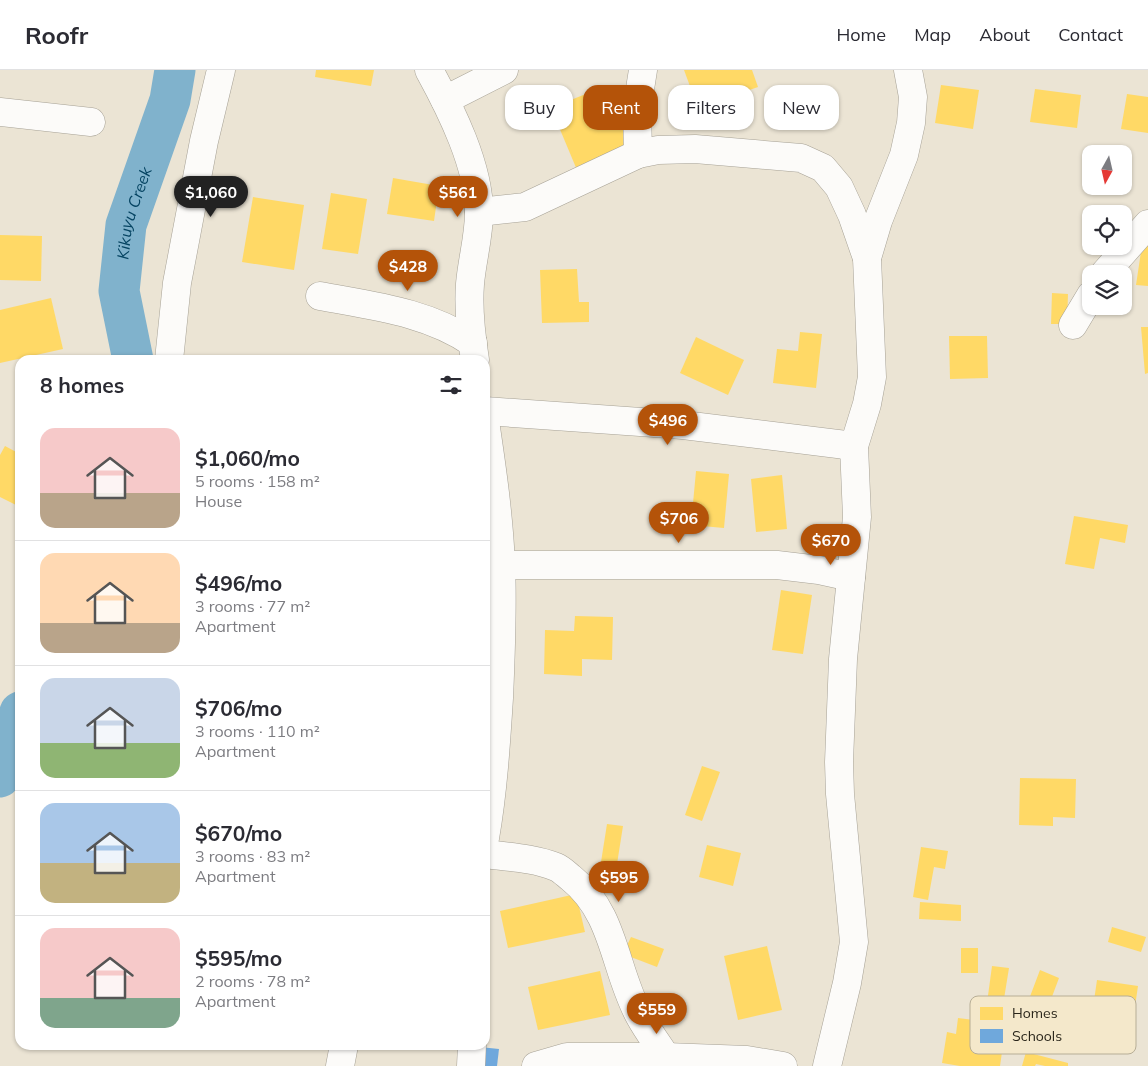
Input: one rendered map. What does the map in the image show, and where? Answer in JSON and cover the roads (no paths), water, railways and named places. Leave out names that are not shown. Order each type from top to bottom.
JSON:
[{"type":"street","points":[[170,355],[177,283],[204,141],[221,70]]},
{"type":"street","points":[[429,70],[445,100],[472,167],[478,191],[478,236],[470,284],[474,352]]},
{"type":"street","points":[[445,100],[504,70]]},
{"type":"street","points":[[638,154],[637,108],[643,70]]},
{"type":"street","points":[[867,258],[878,221],[904,155],[911,123],[912,97],[908,70]]},
{"type":"street","points":[[0,112],[91,122]]},
{"type":"street","points":[[479,212],[525,207],[638,154],[658,150],[695,149],[801,158],[823,168],[839,187],[852,216],[867,258],[872,377],[868,404],[854,446],[857,517],[843,659],[839,762],[840,794],[854,942],[847,983],[827,1066]]},
{"type":"street","points":[[1112,265],[1148,224]]},
{"type":"street","points":[[320,296],[387,308],[431,320],[456,332],[474,352]]},
{"type":"street","points":[[1073,325],[1082,310]]},
{"type":"street","points":[[490,411],[683,425],[854,446]]},
{"type":"street","points":[[490,458],[501,565],[502,644],[498,722],[490,811]]},
{"type":"street","points":[[501,565],[777,565],[819,570],[852,577]]},
{"type":"street","points":[[490,855],[523,859],[557,867],[576,882],[594,901],[611,935],[624,978],[639,1015],[666,1057]]},
{"type":"street","points":[[340,1066],[343,1050]]},
{"type":"street","points":[[471,1066],[472,1050]]},
{"type":"street","points":[[536,1066],[567,1057],[666,1057],[747,1060],[784,1066]]},
{"type":"waterway","name":"Kikuyu Creek","points":[[132,355],[119,291],[126,225],[170,100],[175,70]]},
{"type":"waterway","name":"Kikuyu Creek","points":[[0,777],[15,728]]}]
